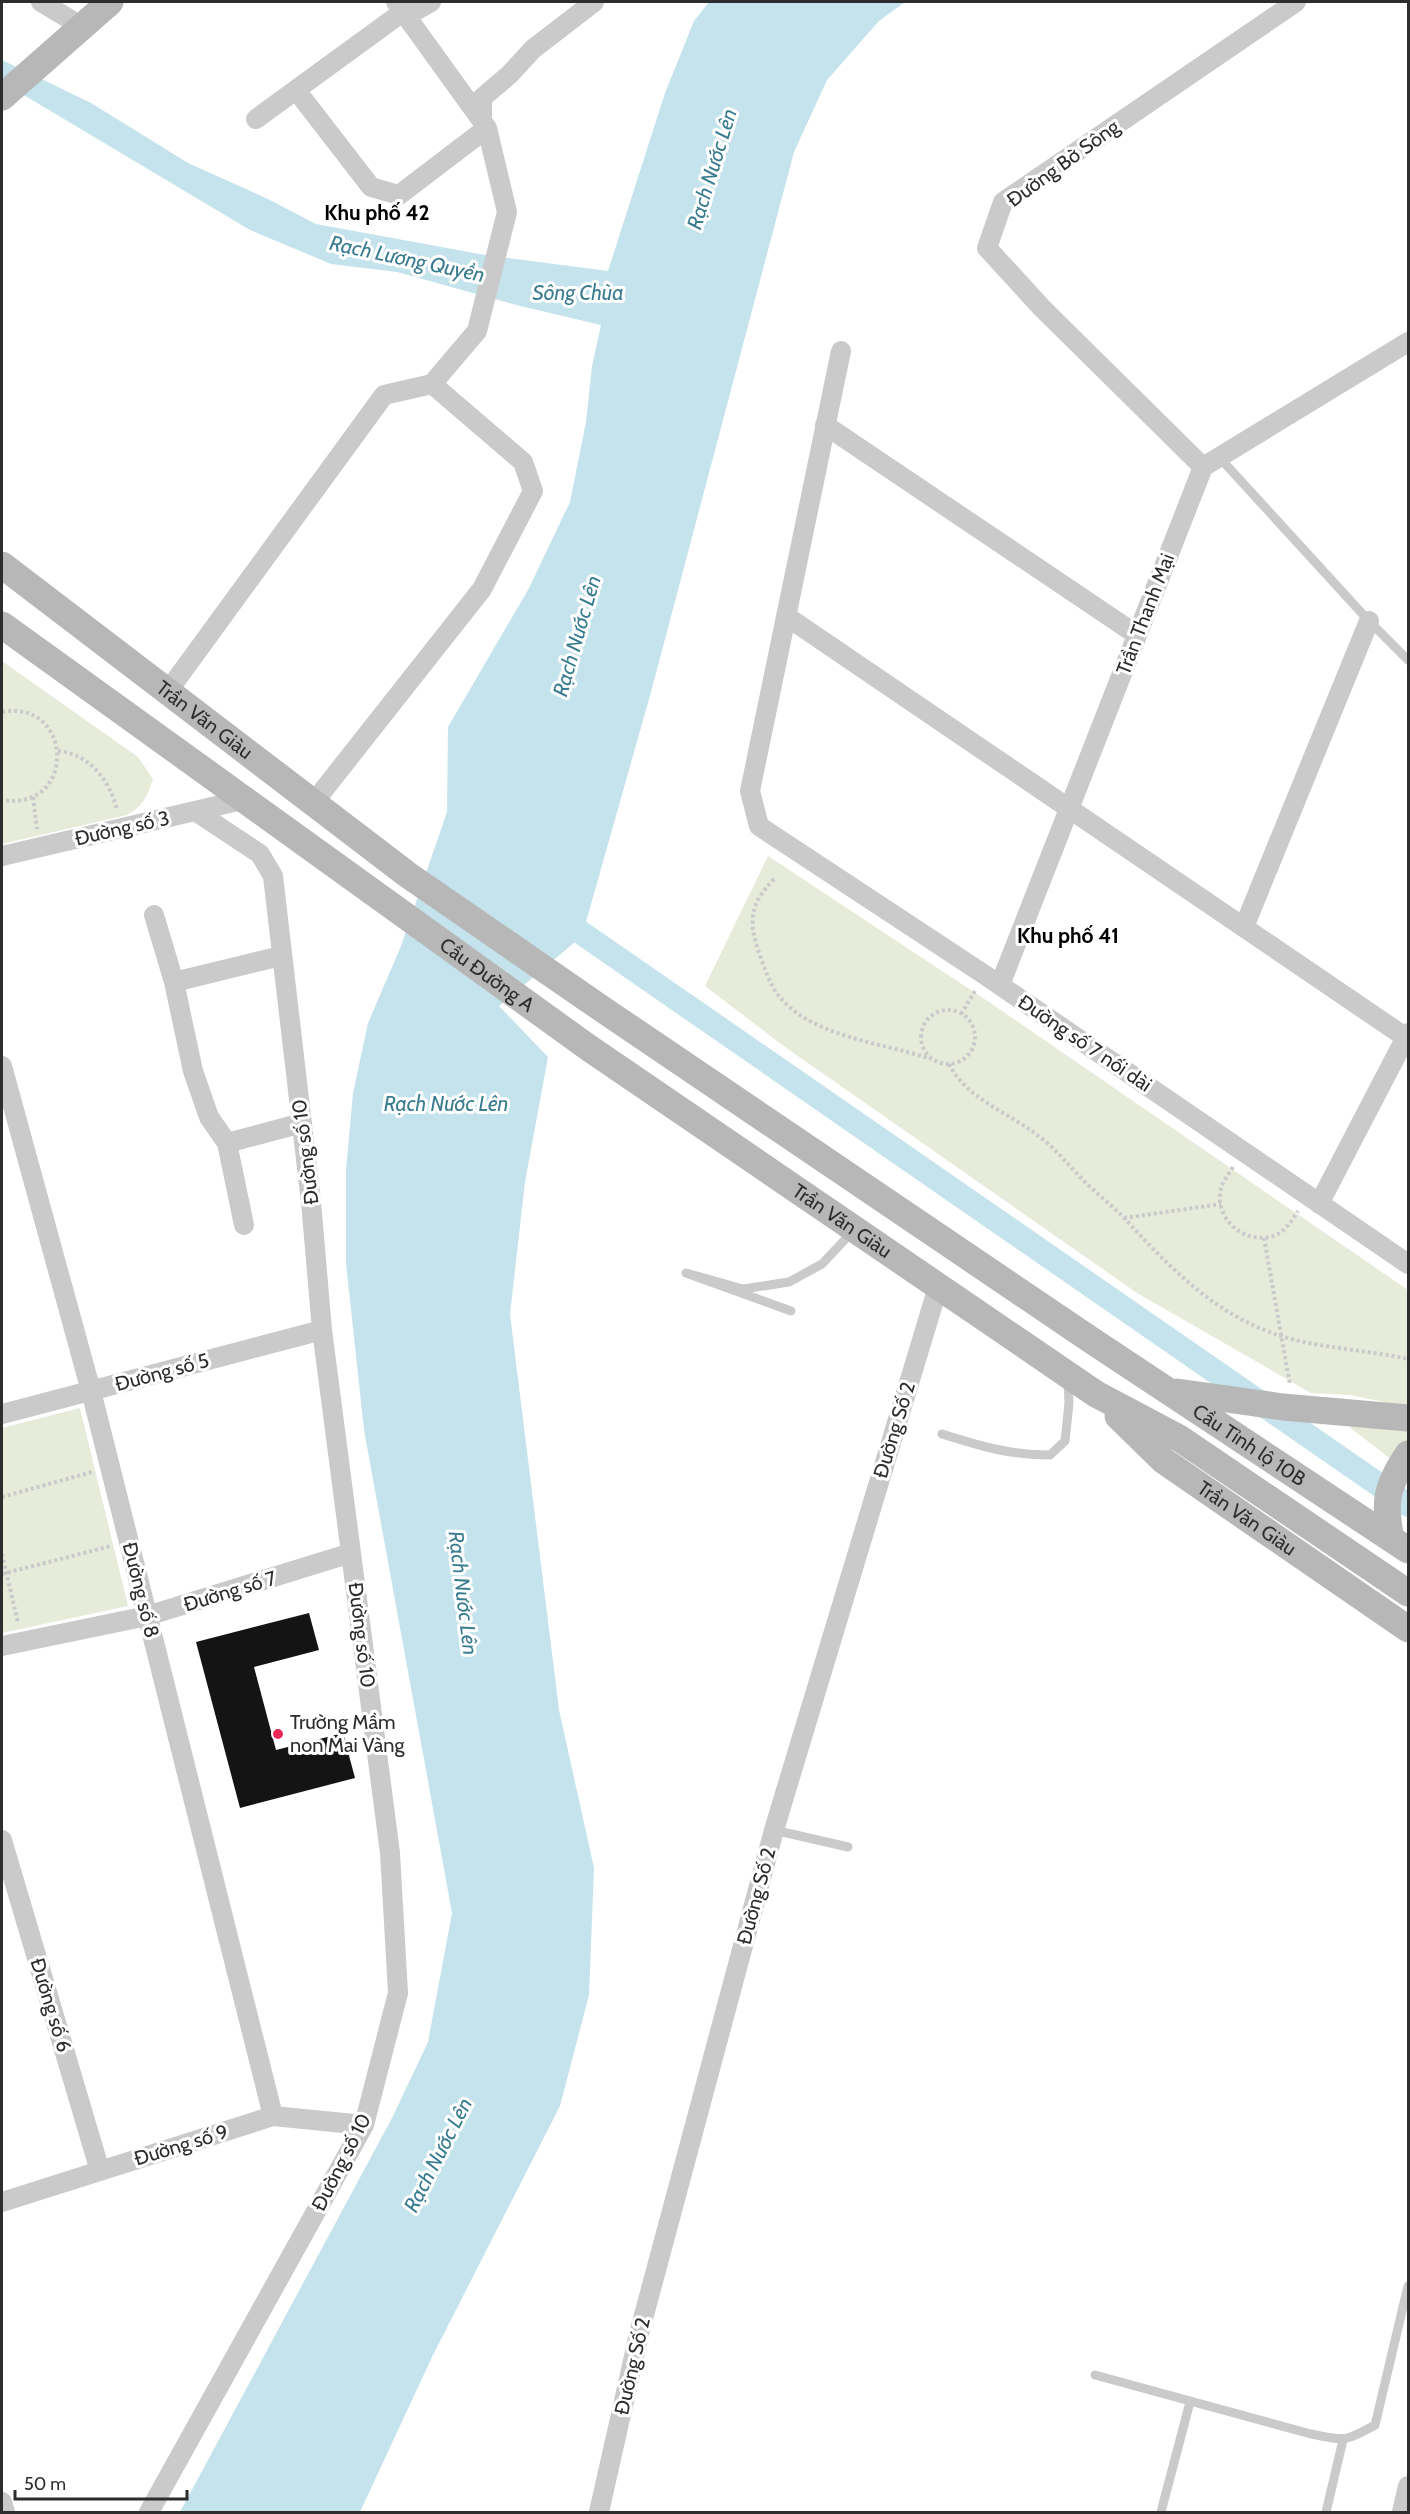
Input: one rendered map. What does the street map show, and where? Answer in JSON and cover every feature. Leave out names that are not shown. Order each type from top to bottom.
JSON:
[{"type":"main road","points":[[2,97],[110,2]]},
{"type":"main road","name":"Trần Văn Giàu","points":[[2,564],[408,875]]},
{"type":"main road","points":[[2,626],[242,800]]},
{"type":"main road","name":"Cầu Đường A","points":[[242,800],[589,1048]]},
{"type":"main road","name":"Cầu Đường A","points":[[408,875],[608,1013]]},
{"type":"main road","name":"Trần Văn Giàu","points":[[608,1013],[1091,1340]]},
{"type":"main road","name":"Trần Văn Giàu","points":[[589,1048],[1096,1394],[1136,1415]]},
{"type":"main road","name":"Cầu Tỉnh lộ 10B","points":[[1091,1340],[1400,1544]]},
{"type":"main road","points":[[1171,1391],[1295,1408],[1408,1418]]},
{"type":"main road","name":"Trần Văn Giàu","points":[[1096,1394],[1164,1461],[1408,1629]]},
{"type":"main road","name":"Cầu Tỉnh lộ 10B","points":[[1136,1415],[1179,1438],[1408,1593]]},
{"type":"main road","points":[[1400,1544],[1386,1515],[1387,1498],[1394,1475],[1408,1454]]},
{"type":"street","points":[[41,2],[81,26]]},
{"type":"street","points":[[256,119],[402,10],[431,2]]},
{"type":"street","points":[[168,691],[384,395],[432,384],[477,331],[507,212],[485,125],[482,98],[510,74],[532,49],[594,2]]},
{"type":"street","name":"Đường Bờ Sông","points":[[1211,463],[1042,308],[987,248],[1003,202],[1296,2]]},
{"type":"street","points":[[402,10],[485,125]]},
{"type":"street","points":[[297,90],[371,187],[399,195],[485,125]]},
{"type":"street","points":[[1211,463],[1408,342]]},
{"type":"street","points":[[841,351],[786,616],[1408,1036],[1313,1200]]},
{"type":"street","points":[[314,802],[482,589],[534,491],[523,462],[432,384]]},
{"type":"street","points":[[825,425],[1137,635]]},
{"type":"street","name":"Trần Thanh Mại","points":[[1000,985],[1137,635],[1211,463]]},
{"type":"street","name":"Đường số 7 nối dài","points":[[786,616],[750,791],[759,826],[1000,985],[1408,1264]]},
{"type":"street","points":[[1244,927],[1369,621]]},
{"type":"street","name":"Đường số 3","points":[[2,856],[242,800]]},
{"type":"street","name":"Đường số 10","points":[[148,2512],[364,2125],[398,1993],[390,1853],[322,1330],[311,1202],[273,876],[260,854],[195,811]]},
{"type":"street","points":[[154,915],[174,982],[193,1071],[208,1117],[227,1143],[244,1225]]},
{"type":"street","points":[[174,982],[281,956]]},
{"type":"street","name":"Đường số 8","points":[[2,1066],[91,1391],[273,2116]]},
{"type":"street","points":[[227,1143],[302,1123]]},
{"type":"street","name":"Đường Số 2","points":[[599,2512],[640,2330],[774,1830],[938,1287]]},
{"type":"street","name":"Đường số 5","points":[[2,1414],[322,1330]]},
{"type":"street","name":"Đường số 7","points":[[2,1646],[147,1616],[351,1553]]},
{"type":"street","name":"Đường số 6","points":[[2,1840],[100,2171]]},
{"type":"street","name":"Đường số 9","points":[[2,2202],[273,2116],[364,2125]]},
{"type":"street","points":[[1402,2512],[1408,2486]]},
{"type":"street","points":[[2,2502],[4,2512]]},
{"type":"lane","points":[[1211,463],[1408,660]]},
{"type":"lane","points":[[791,1311],[686,1273],[743,1289],[789,1282],[822,1264],[854,1229]]},
{"type":"lane","points":[[942,1434],[982,1447],[1020,1455],[1050,1455],[1065,1441],[1069,1403],[1068,1375]]},
{"type":"lane","points":[[774,1830],[848,1847]]},
{"type":"lane","points":[[1095,2375],[1190,2402],[1343,2440],[1375,2425],[1408,2286]]},
{"type":"lane","points":[[1161,2512],[1190,2402]]},
{"type":"lane","points":[[1326,2512],[1343,2440]]},
{"type":"path","points":[[2,712],[19,711],[34,716],[46,725],[54,737],[58,751],[57,766],[52,779],[43,790],[33,797],[17,801],[2,800]]},
{"type":"path","points":[[58,751],[76,756],[101,775],[114,798],[121,828]]},
{"type":"path","points":[[33,797],[39,847]]},
{"type":"path","points":[[774,879],[759,895],[753,908],[753,934],[765,970],[775,990],[791,1008],[813,1023],[940,1063],[949,1064],[966,1057],[974,1041],[971,1023],[957,1012],[940,1011],[926,1020],[920,1036],[925,1053],[932,1059]]},
{"type":"path","points":[[949,1064],[955,1076],[969,1090],[1041,1137],[1124,1218],[1153,1251],[1188,1283],[1238,1317],[1281,1336],[1312,1345],[1408,1359]]},
{"type":"path","points":[[1243,1152],[1221,1188],[1221,1204],[1229,1223],[1238,1232],[1251,1237],[1264,1238],[1278,1234],[1289,1226],[1313,1200]]},
{"type":"path","points":[[1124,1218],[1221,1204]]},
{"type":"path","points":[[1264,1238],[1295,1408]]},
{"type":"path","points":[[2,1497],[110,1467]]},
{"type":"path","points":[[4,1574],[129,1541]]},
{"type":"path","points":[[2,1554],[4,1574],[23,1642]]},
{"type":"green space","points":[[2,661],[138,757],[153,779],[146,796],[137,808],[127,815],[2,844]]},
{"type":"green space","points":[[768,856],[992,1004],[1408,1290],[1408,1407],[1350,1395],[1311,1393],[1137,1293],[785,1047],[705,986]]},
{"type":"green space","points":[[80,1408],[128,1606],[2,1633],[2,1428]]},
{"type":"green space","points":[[1380,1423],[1408,1432],[1408,1472],[1349,1427]]},
{"type":"water","name":"Rạch Nước Lên","points":[[709,2],[905,2],[879,21],[827,80],[794,152],[651,692],[582,936],[499,1006],[548,1057],[525,1182],[510,1314],[559,1710],[594,1868],[589,1995],[560,2106],[432,2357],[360,2512],[180,2512],[392,2118],[428,2042],[452,1913],[364,1430],[346,1263],[346,1170],[353,1093],[368,1023],[401,946],[447,812],[448,727],[528,590],[570,502],[586,422],[592,366],[601,325],[520,306],[397,272],[331,264],[250,230],[2,82],[2,60],[91,103],[188,163],[268,199],[316,224],[485,255],[608,271],[665,93],[694,21]]},
{"type":"building","points":[[309,1613],[319,1650],[254,1667],[276,1750],[343,1733],[355,1778],[240,1808],[196,1642]]},
{"type":"waterway","points":[[557,916],[1408,1505]]},
{"type":"place","name":"Trường Mầm non Mai Vàng","points":[[278,1734]]},
{"type":"district","name":"Khu phố 42","points":[[377,213]]},
{"type":"district","name":"Khu phố 41","points":[[1068,936]]},
{"type":"water label","name":"Rạch Lương Quyền","points":[[407,259]]},
{"type":"water label","name":"Sông Chùa","points":[[578,293]]}]
